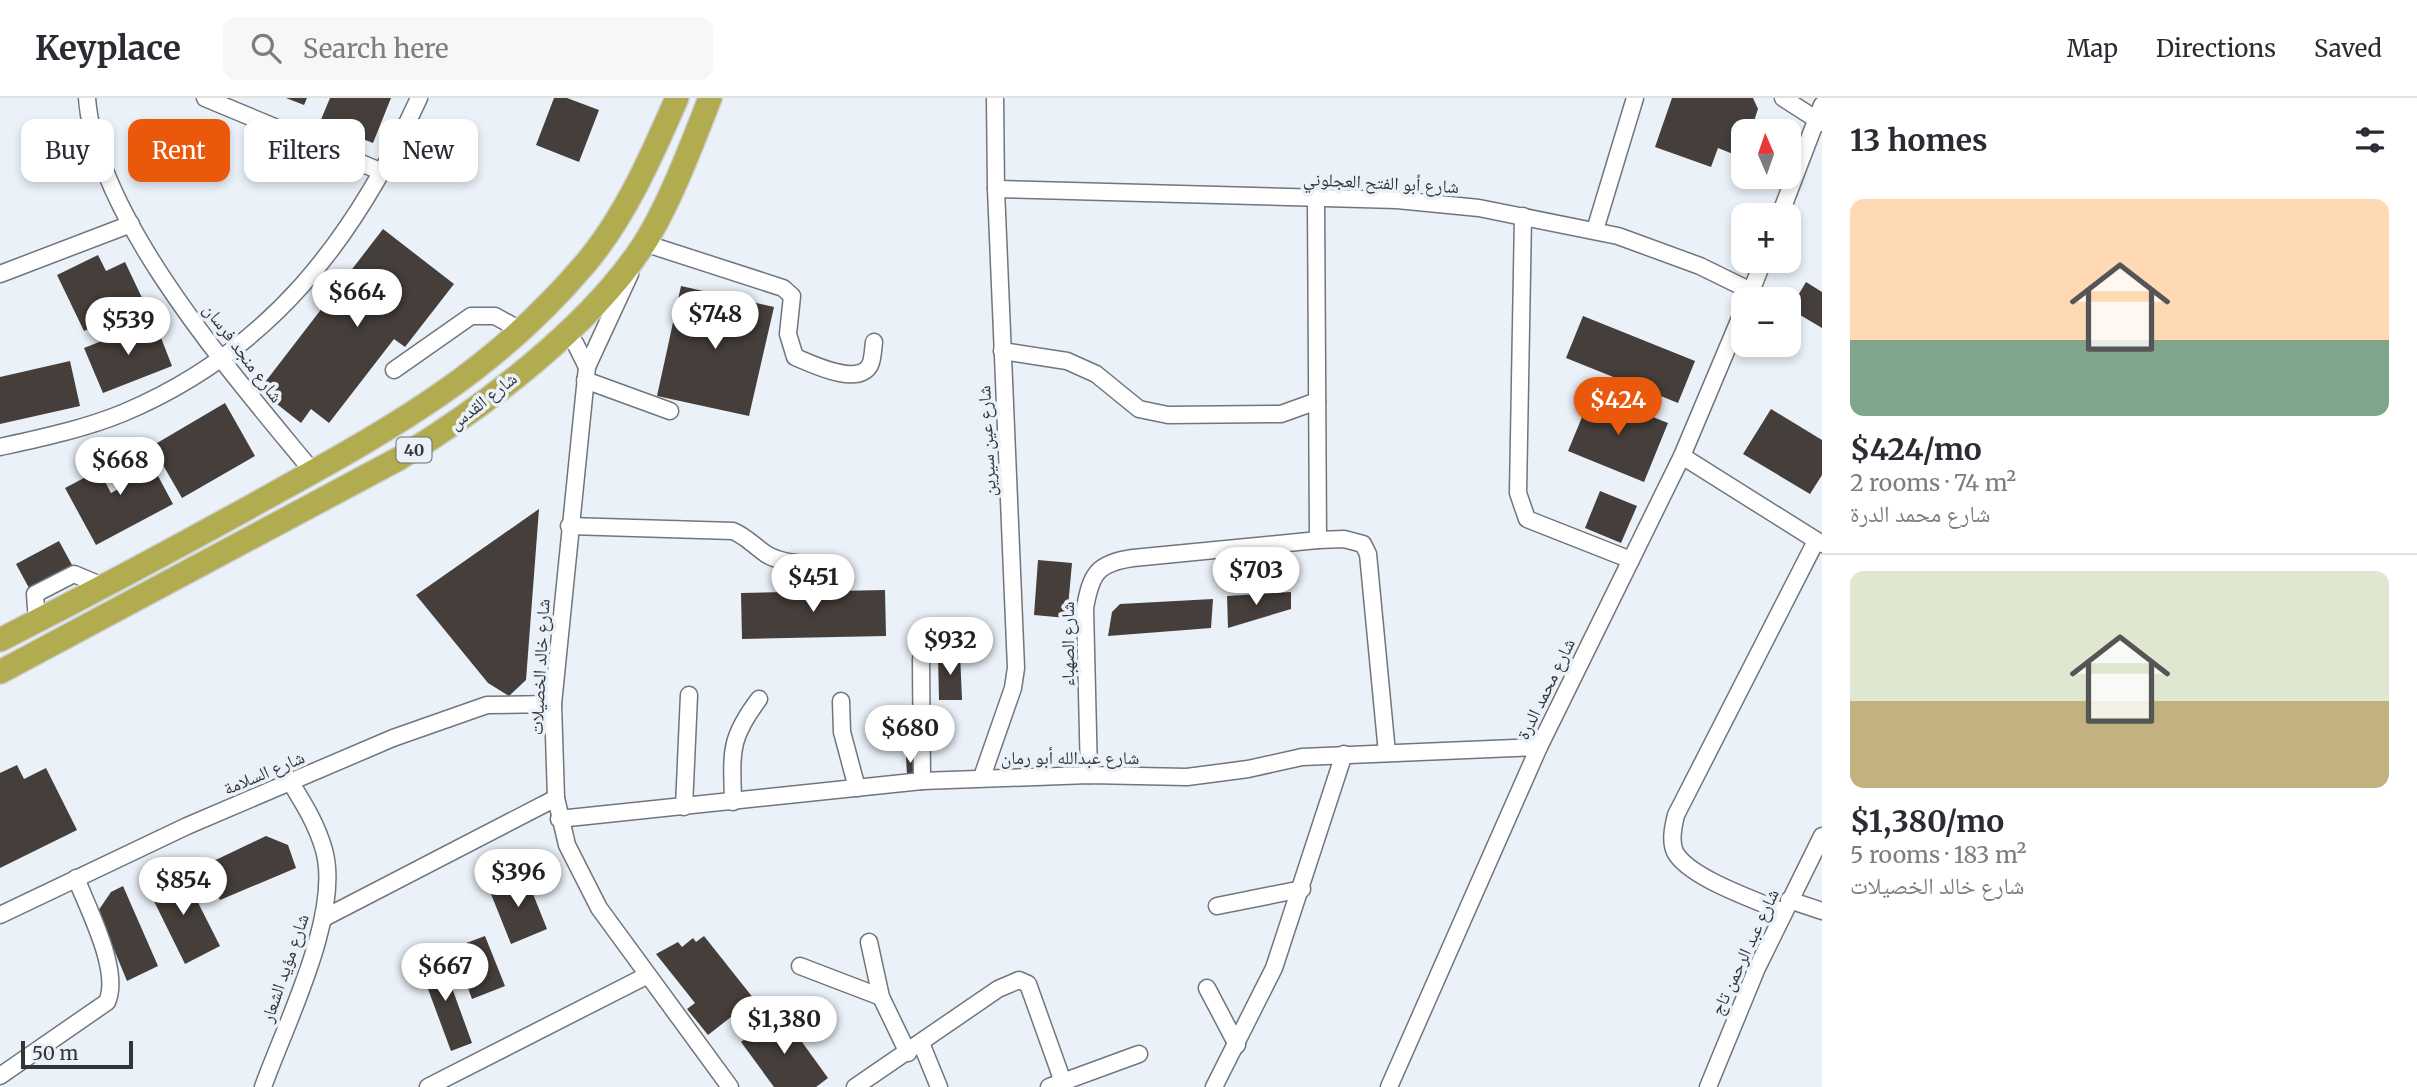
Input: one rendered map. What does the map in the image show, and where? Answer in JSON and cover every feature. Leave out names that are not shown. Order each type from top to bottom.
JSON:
[{"type":"highway","name":"شارع القدس","points":[[0,640],[105,587],[313,472],[438,399],[503,349],[585,264],[604,237],[652,155],[677,98]]},
{"type":"highway","name":"شارع القدس","points":[[0,673],[411,452],[481,405],[562,335],[606,291],[644,243],[693,142],[710,98]]},
{"type":"street","name":"شارع منجد فرسان","points":[[88,98],[97,151],[131,224],[223,361],[313,472]]},
{"type":"street","points":[[205,98],[379,171]]},
{"type":"street","points":[[408,119],[419,98]]},
{"type":"street","name":"شارع عين سيرين","points":[[982,777],[1013,688],[1016,668],[1002,351],[995,98]]},
{"type":"street","points":[[1595,230],[1635,98]]},
{"type":"street","points":[[1783,98],[1820,116],[1785,203]]},
{"type":"street","points":[[0,447],[63,433],[121,414],[166,393],[223,361],[278,315],[300,289],[330,252],[379,173]]},
{"type":"street","name":"شارع أبو الفتح العجلوني","points":[[996,188],[1424,202],[1523,216],[1595,230],[1658,249],[1733,287]]},
{"type":"street","points":[[1316,199],[1318,540]]},
{"type":"street","points":[[1523,216],[1518,493],[1522,506],[1527,519],[1544,528],[1630,560]]},
{"type":"street","points":[[0,274],[131,224]]},
{"type":"street","points":[[644,243],[783,288],[792,296],[788,334],[795,357],[834,372],[853,374],[865,371],[871,363],[874,342]]},
{"type":"street","name":"شارع خالد الخصيلات","points":[[644,243],[586,374],[569,526],[554,704],[556,798],[567,845],[599,908],[646,976],[730,1087]]},
{"type":"street","points":[[394,370],[471,316],[495,316],[522,331]]},
{"type":"street","points":[[562,335],[575,343],[586,374],[670,411]]},
{"type":"street","name":"شارع محمد الدرة","points":[[1389,1087],[1539,747],[1682,456],[1731,340]]},
{"type":"street","points":[[1002,351],[1067,361],[1096,374],[1139,409],[1168,415],[1280,414],[1317,401]]},
{"type":"street","points":[[1682,456],[1819,542],[1682,803],[1672,832],[1674,850],[1683,863],[1722,885],[1786,906],[1822,911]]},
{"type":"street","points":[[569,526],[733,531],[751,539],[766,554],[791,562],[816,565]]},
{"type":"street","name":"شارع الصهباء","points":[[1089,775],[1085,608],[1089,586],[1099,569],[1123,559],[1318,540],[1344,539],[1363,544],[1368,554],[1387,753]]},
{"type":"street","points":[[921,659],[922,781]]},
{"type":"street","points":[[684,807],[690,695]]},
{"type":"street","points":[[733,802],[732,749],[739,726],[759,699]]},
{"type":"street","points":[[841,701],[842,732],[857,788]]},
{"type":"street","name":"شارع السلامة","points":[[0,915],[76,878],[290,783],[461,712],[509,702],[554,704]]},
{"type":"street","name":"شارع عبدالله أبو رمان","points":[[559,819],[922,781],[1089,775],[1187,777],[1248,769],[1302,757],[1539,747]]},
{"type":"street","points":[[1214,1087],[1274,968],[1344,754]]},
{"type":"street","name":"شارع مؤيد الشعار","points":[[262,1087],[324,918],[325,853],[310,813],[290,783]]},
{"type":"street","points":[[324,918],[556,798]]},
{"type":"street","name":"شارع عبد الرحمن تاج","points":[[1708,1087],[1786,906],[1822,836]]},
{"type":"street","points":[[0,1076],[107,1002],[111,992],[111,972],[76,878]]},
{"type":"street","points":[[1217,906],[1302,888]]},
{"type":"street","points":[[869,942],[881,997],[939,1087]]},
{"type":"street","points":[[800,966],[881,997]]},
{"type":"street","points":[[428,1087],[646,976]]},
{"type":"street","points":[[855,1087],[1013,981],[1028,984],[1056,1084],[1139,1054]]},
{"type":"street","points":[[1207,988],[1237,1045]]},
{"type":"building","points":[[286,98],[307,98],[304,105]]},
{"type":"building","points":[[330,98],[391,98],[383,119],[379,119],[379,128],[373,143],[365,140],[365,119],[321,119]]},
{"type":"building","points":[[554,98],[567,98],[599,110],[579,162],[536,145]]},
{"type":"building","points":[[1672,98],[1753,98],[1758,109],[1755,119],[1731,119],[1731,153],[1718,148],[1711,167],[1655,147]]},
{"type":"building","points":[[383,229],[454,284],[405,347],[394,339],[329,423],[311,409],[301,423],[259,390]]},
{"type":"building","points":[[98,255],[106,271],[125,262],[144,302],[84,331],[57,275]]},
{"type":"building","points":[[1806,282],[1822,292],[1822,328],[1801,316],[1801,290]]},
{"type":"building","points":[[681,286],[774,307],[749,416],[657,396]]},
{"type":"building","points":[[1583,316],[1695,361],[1678,403],[1566,358]]},
{"type":"building","points":[[154,320],[172,366],[103,393],[84,348]]},
{"type":"building","points":[[70,361],[80,406],[0,424],[0,377]]},
{"type":"building","points":[[1592,393],[1668,423],[1644,482],[1568,451]]},
{"type":"building","points":[[225,403],[255,456],[182,498],[152,446]]},
{"type":"building","points":[[1771,409],[1822,440],[1822,475],[1810,494],[1743,454]]},
{"type":"building","points":[[142,446],[173,504],[96,545],[65,488],[99,470],[111,493],[122,487],[109,464]]},
{"type":"building","points":[[1600,491],[1637,506],[1621,543],[1585,528]]},
{"type":"building","points":[[539,509],[526,680],[509,696],[488,683],[416,595]]},
{"type":"building","points":[[59,541],[72,565],[29,588],[16,564]]},
{"type":"building","points":[[1038,560],[1072,563],[1067,618],[1034,615]]},
{"type":"building","points":[[885,590],[886,636],[742,639],[741,593]]},
{"type":"building","points":[[1291,592],[1291,609],[1228,628],[1227,596]]},
{"type":"building","points":[[1213,599],[1211,628],[1108,636],[1112,612],[1120,604]]},
{"type":"building","points":[[960,653],[962,700],[939,700],[938,654]]},
{"type":"building","points":[[906,757],[914,757],[914,774],[907,774]]},
{"type":"building","points":[[17,765],[24,779],[46,768],[77,830],[0,868],[0,773]]},
{"type":"building","points":[[266,836],[288,845],[296,868],[220,900],[205,865]]},
{"type":"building","points":[[181,869],[220,946],[185,964],[147,887]]},
{"type":"building","points":[[525,874],[547,929],[511,944],[489,889]]},
{"type":"building","points":[[123,886],[158,966],[127,981],[98,911],[111,892]]},
{"type":"building","points":[[485,936],[505,986],[472,999],[453,948]]},
{"type":"building","points":[[704,936],[754,999],[708,1035],[687,1009],[695,1003],[656,954],[678,942],[682,947],[693,938],[696,942]]},
{"type":"building","points":[[440,955],[472,1043],[451,1051],[418,962]]},
{"type":"building","points":[[781,1013],[828,1078],[816,1087],[774,1087],[741,1042]]}]
